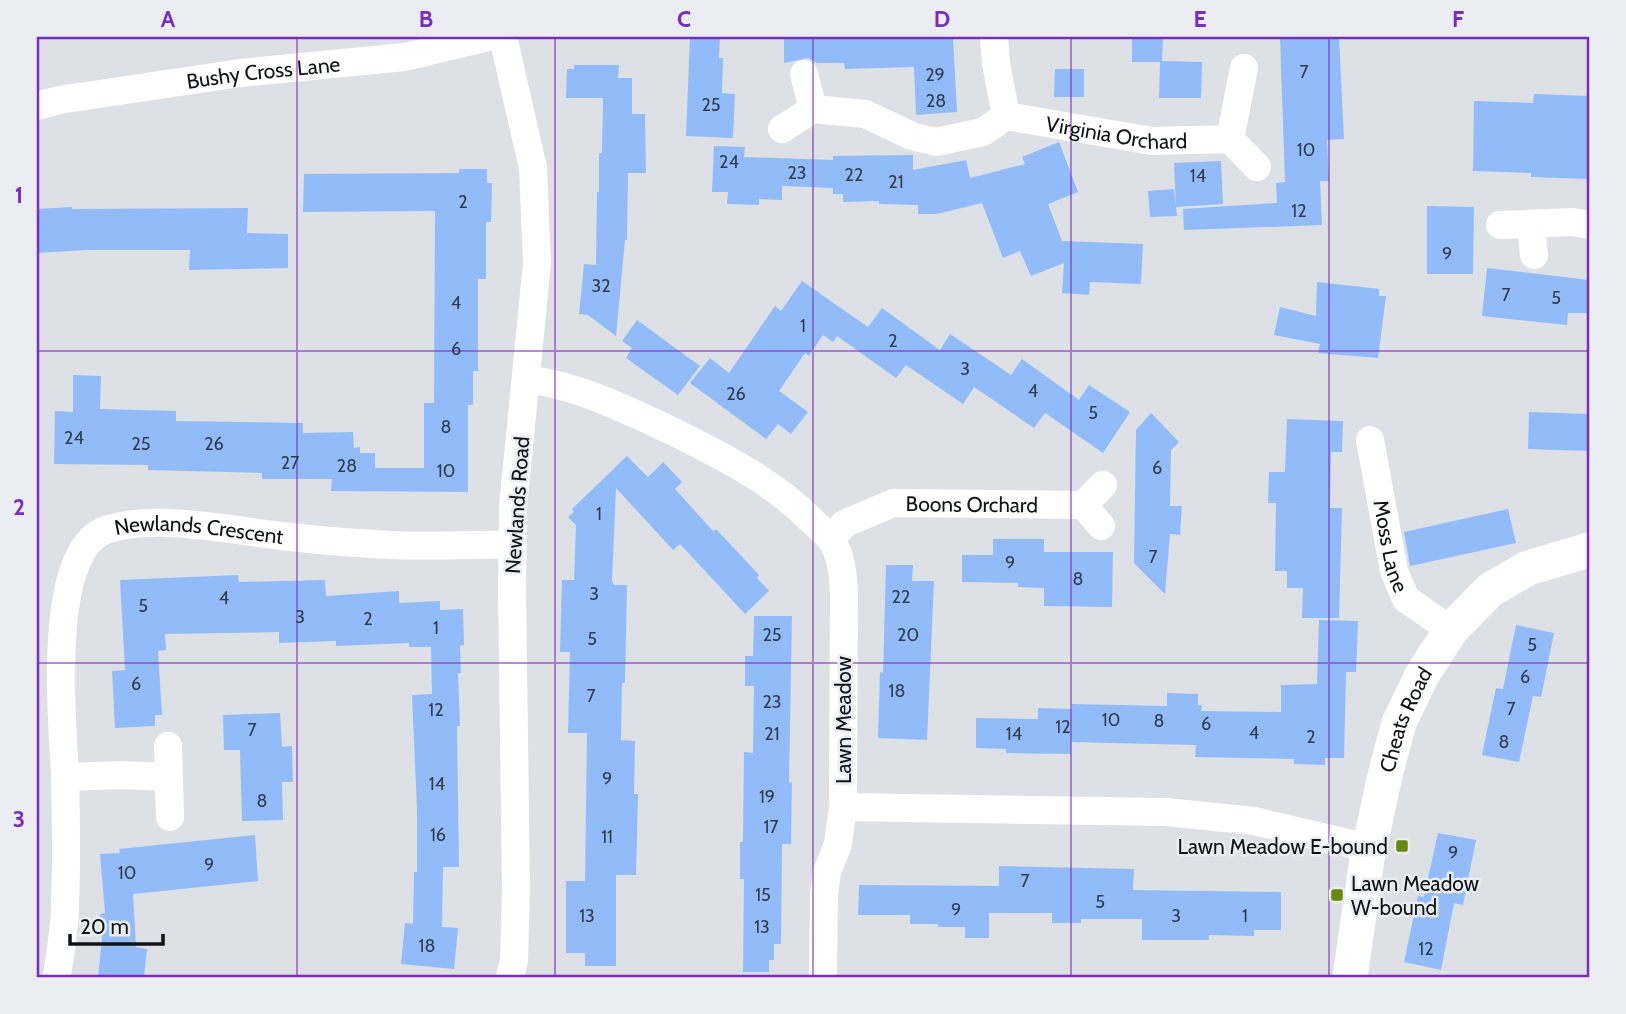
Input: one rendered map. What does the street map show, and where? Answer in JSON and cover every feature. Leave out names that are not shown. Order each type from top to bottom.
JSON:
[{"type":"street","name":"Bushy Cross Lane","points":[[37,106],[60,100],[240,73],[405,57],[489,37]]},
{"type":"street","name":"Newlands Road","points":[[503,37],[533,168],[537,263],[513,507],[516,888],[514,960],[510,977]]},
{"type":"street","points":[[782,129],[813,109],[864,114],[912,136],[936,142],[983,132],[1006,116],[993,37]]},
{"type":"street","points":[[1244,68],[1230,139],[1257,167]]},
{"type":"street","points":[[804,74],[813,109]]},
{"type":"street","name":"Virginia Orchard","points":[[1006,116],[1152,141],[1230,139]]},
{"type":"street","points":[[1500,225],[1573,222],[1589,225]]},
{"type":"street","points":[[1531,224],[1534,255]]},
{"type":"street","name":"Lawn Meadow","points":[[527,379],[568,387],[619,405],[720,455],[761,479],[794,503],[831,539],[842,563],[844,595],[843,807],[1166,811],[1254,821],[1369,848]]},
{"type":"street","name":"Moss Lane","points":[[1370,440],[1394,571],[1406,599],[1451,630]]},
{"type":"street","name":"Boons Orchard","points":[[831,539],[844,524],[892,503],[1092,515],[1103,485]]},
{"type":"street","name":"Newlands Crescent","points":[[57,977],[65,905],[65,777],[59,683],[68,588],[80,556],[92,539],[105,530],[145,523],[200,525],[390,545],[513,545]]},
{"type":"street","name":"Cheats Road","points":[[1350,977],[1369,848],[1399,723],[1422,675],[1451,630],[1490,590],[1528,568],[1589,550]]},
{"type":"street","points":[[168,746],[170,817]]},
{"type":"street","points":[[65,777],[169,777]]},
{"type":"street","points":[[823,977],[824,894],[827,872],[838,844],[843,807]]},
{"type":"building","points":[[690,37],[720,37],[719,58],[723,58],[722,93],[735,94],[733,138],[686,136]]},
{"type":"building","points":[[784,37],[953,37],[957,112],[916,115],[914,67],[845,69],[844,63],[817,63],[808,58],[784,63]]},
{"type":"building","points":[[1132,37],[1163,37],[1162,61],[1202,62],[1201,98],[1159,98],[1160,62],[1132,62]]},
{"type":"building","points":[[1280,37],[1339,37],[1344,139],[1327,140],[1329,181],[1320,181],[1322,225],[1184,230],[1183,209],[1277,203],[1276,183],[1285,182]]},
{"type":"building","points":[[574,65],[619,65],[618,78],[632,78],[632,114],[645,114],[646,173],[628,173],[627,240],[616,336],[588,315],[579,314],[584,264],[596,265],[603,98],[566,98],[567,69],[574,69]]},
{"type":"building","points":[[1055,69],[1084,69],[1084,97],[1054,97]]},
{"type":"building","points":[[1534,94],[1589,96],[1589,179],[1473,171],[1474,101],[1533,103]]},
{"type":"building","points":[[1059,142],[1078,192],[1048,204],[1062,241],[1143,244],[1141,284],[1090,282],[1089,295],[1062,293],[1064,263],[1031,276],[1020,251],[1003,258],[982,203],[937,214],[918,214],[918,205],[879,204],[879,201],[843,202],[843,194],[833,194],[833,188],[782,186],[782,200],[759,199],[759,205],[727,204],[728,192],[712,192],[714,146],[745,147],[744,157],[833,160],[833,156],[913,155],[913,170],[966,160],[970,178],[1025,164],[1022,157]]},
{"type":"building","points":[[1221,161],[1223,204],[1176,207],[1174,163]]},
{"type":"building","points":[[459,169],[487,169],[487,183],[492,183],[491,222],[486,222],[486,279],[478,279],[478,371],[473,371],[473,405],[468,405],[468,492],[331,491],[332,479],[262,479],[262,473],[148,470],[148,465],[54,464],[55,411],[73,412],[73,375],[101,376],[100,409],[176,411],[176,421],[303,423],[303,433],[353,432],[354,448],[360,447],[360,453],[375,453],[375,468],[424,468],[424,403],[434,403],[435,211],[303,212],[304,174],[459,173]]},
{"type":"building","points":[[1174,189],[1177,216],[1150,217],[1148,191]]},
{"type":"building","points":[[1427,206],[1474,207],[1473,274],[1427,274]]},
{"type":"building","points":[[248,208],[247,233],[288,234],[288,268],[189,270],[190,250],[37,253],[37,209]]},
{"type":"building","points":[[1487,268],[1589,280],[1589,313],[1568,313],[1567,325],[1482,316]]},
{"type":"building","points":[[802,281],[868,327],[882,308],[940,350],[950,334],[1011,375],[1022,359],[1079,400],[1089,385],[1130,412],[1103,453],[1045,413],[1034,428],[974,387],[963,404],[906,365],[896,378],[837,336],[833,342],[823,335],[809,356],[805,353],[779,391],[808,412],[791,434],[778,424],[766,439],[690,383],[710,358],[729,373],[775,306],[781,311]]},
{"type":"building","points":[[1317,282],[1379,289],[1379,296],[1386,296],[1378,358],[1318,353],[1320,344],[1274,335],[1280,307],[1316,316]]},
{"type":"building","points":[[637,320],[700,366],[678,395],[626,358],[632,348],[622,341]]},
{"type":"building","points":[[1529,412],[1589,414],[1589,451],[1528,449]]},
{"type":"building","points":[[1151,413],[1179,442],[1171,450],[1170,506],[1182,506],[1180,535],[1170,534],[1165,594],[1134,563],[1136,430]]},
{"type":"building","points":[[1287,419],[1343,421],[1342,452],[1331,452],[1330,508],[1342,508],[1339,618],[1302,618],[1303,588],[1287,588],[1287,571],[1275,571],[1276,503],[1268,503],[1269,472],[1285,472]]},
{"type":"building","points":[[627,456],[648,477],[663,462],[682,482],[675,489],[713,531],[716,529],[759,575],[757,578],[769,591],[745,614],[680,544],[673,550],[616,488],[612,581],[614,585],[627,585],[621,740],[635,741],[634,794],[638,794],[636,875],[616,875],[616,966],[585,966],[585,953],[566,953],[566,881],[585,881],[587,733],[568,733],[570,652],[560,652],[562,580],[574,580],[576,525],[568,517],[574,512],[572,509]]},
{"type":"building","points":[[1508,509],[1516,543],[1410,566],[1404,532]]},
{"type":"building","points":[[993,539],[1044,539],[1044,552],[1113,552],[1112,607],[1044,606],[1044,588],[1018,587],[1018,583],[962,582],[962,555],[993,555]]},
{"type":"building","points":[[886,565],[913,565],[912,581],[934,581],[927,740],[878,738]]},
{"type":"building","points":[[238,575],[239,582],[325,580],[326,596],[399,591],[399,603],[440,601],[440,610],[463,609],[464,645],[460,646],[461,673],[458,673],[460,726],[457,726],[459,867],[443,867],[442,927],[458,928],[454,969],[401,964],[405,923],[413,924],[414,872],[417,872],[412,695],[432,694],[431,647],[409,647],[409,643],[336,646],[336,641],[279,643],[279,632],[165,634],[166,650],[158,651],[162,715],[155,715],[155,726],[115,728],[112,671],[125,670],[120,580]]},
{"type":"building","points":[[754,616],[792,616],[789,782],[792,783],[791,844],[782,844],[781,944],[774,944],[774,960],[769,960],[769,972],[743,972],[744,879],[740,879],[740,842],[743,842],[744,752],[753,753],[754,686],[745,686],[745,656],[753,656]]},
{"type":"building","points":[[1319,620],[1358,621],[1356,672],[1346,672],[1344,758],[1325,758],[1325,765],[1294,764],[1294,759],[1195,757],[1196,745],[1071,742],[1071,754],[1006,753],[1006,749],[976,748],[976,718],[1038,719],[1038,708],[1072,709],[1072,704],[1167,706],[1167,693],[1198,694],[1201,711],[1281,712],[1281,685],[1317,684]]},
{"type":"building","points":[[1516,625],[1554,633],[1541,697],[1533,696],[1519,762],[1482,755],[1496,688],[1503,689]]},
{"type":"building","points":[[280,713],[282,747],[292,746],[293,782],[282,782],[283,820],[242,821],[240,750],[224,750],[223,715]]},
{"type":"building","points":[[1438,833],[1476,840],[1463,905],[1454,903],[1441,970],[1404,962],[1418,896],[1424,897]]},
{"type":"building","points":[[255,835],[258,881],[133,894],[136,947],[147,949],[144,977],[98,977],[102,939],[100,914],[105,913],[100,854],[120,853],[119,849]]},
{"type":"building","points":[[999,866],[1134,869],[1133,890],[1281,892],[1281,930],[1254,930],[1254,936],[1209,935],[1209,940],[1142,940],[1142,919],[1081,919],[1081,923],[1052,923],[1052,913],[989,913],[989,938],[965,938],[965,927],[910,924],[910,915],[858,915],[859,885],[999,886]]},
{"type":"place","name":"Lawn Meadow E-bound","points":[[1402,846]]},
{"type":"place","name":"Lawn Meadow W-bound","points":[[1337,895]]}]
